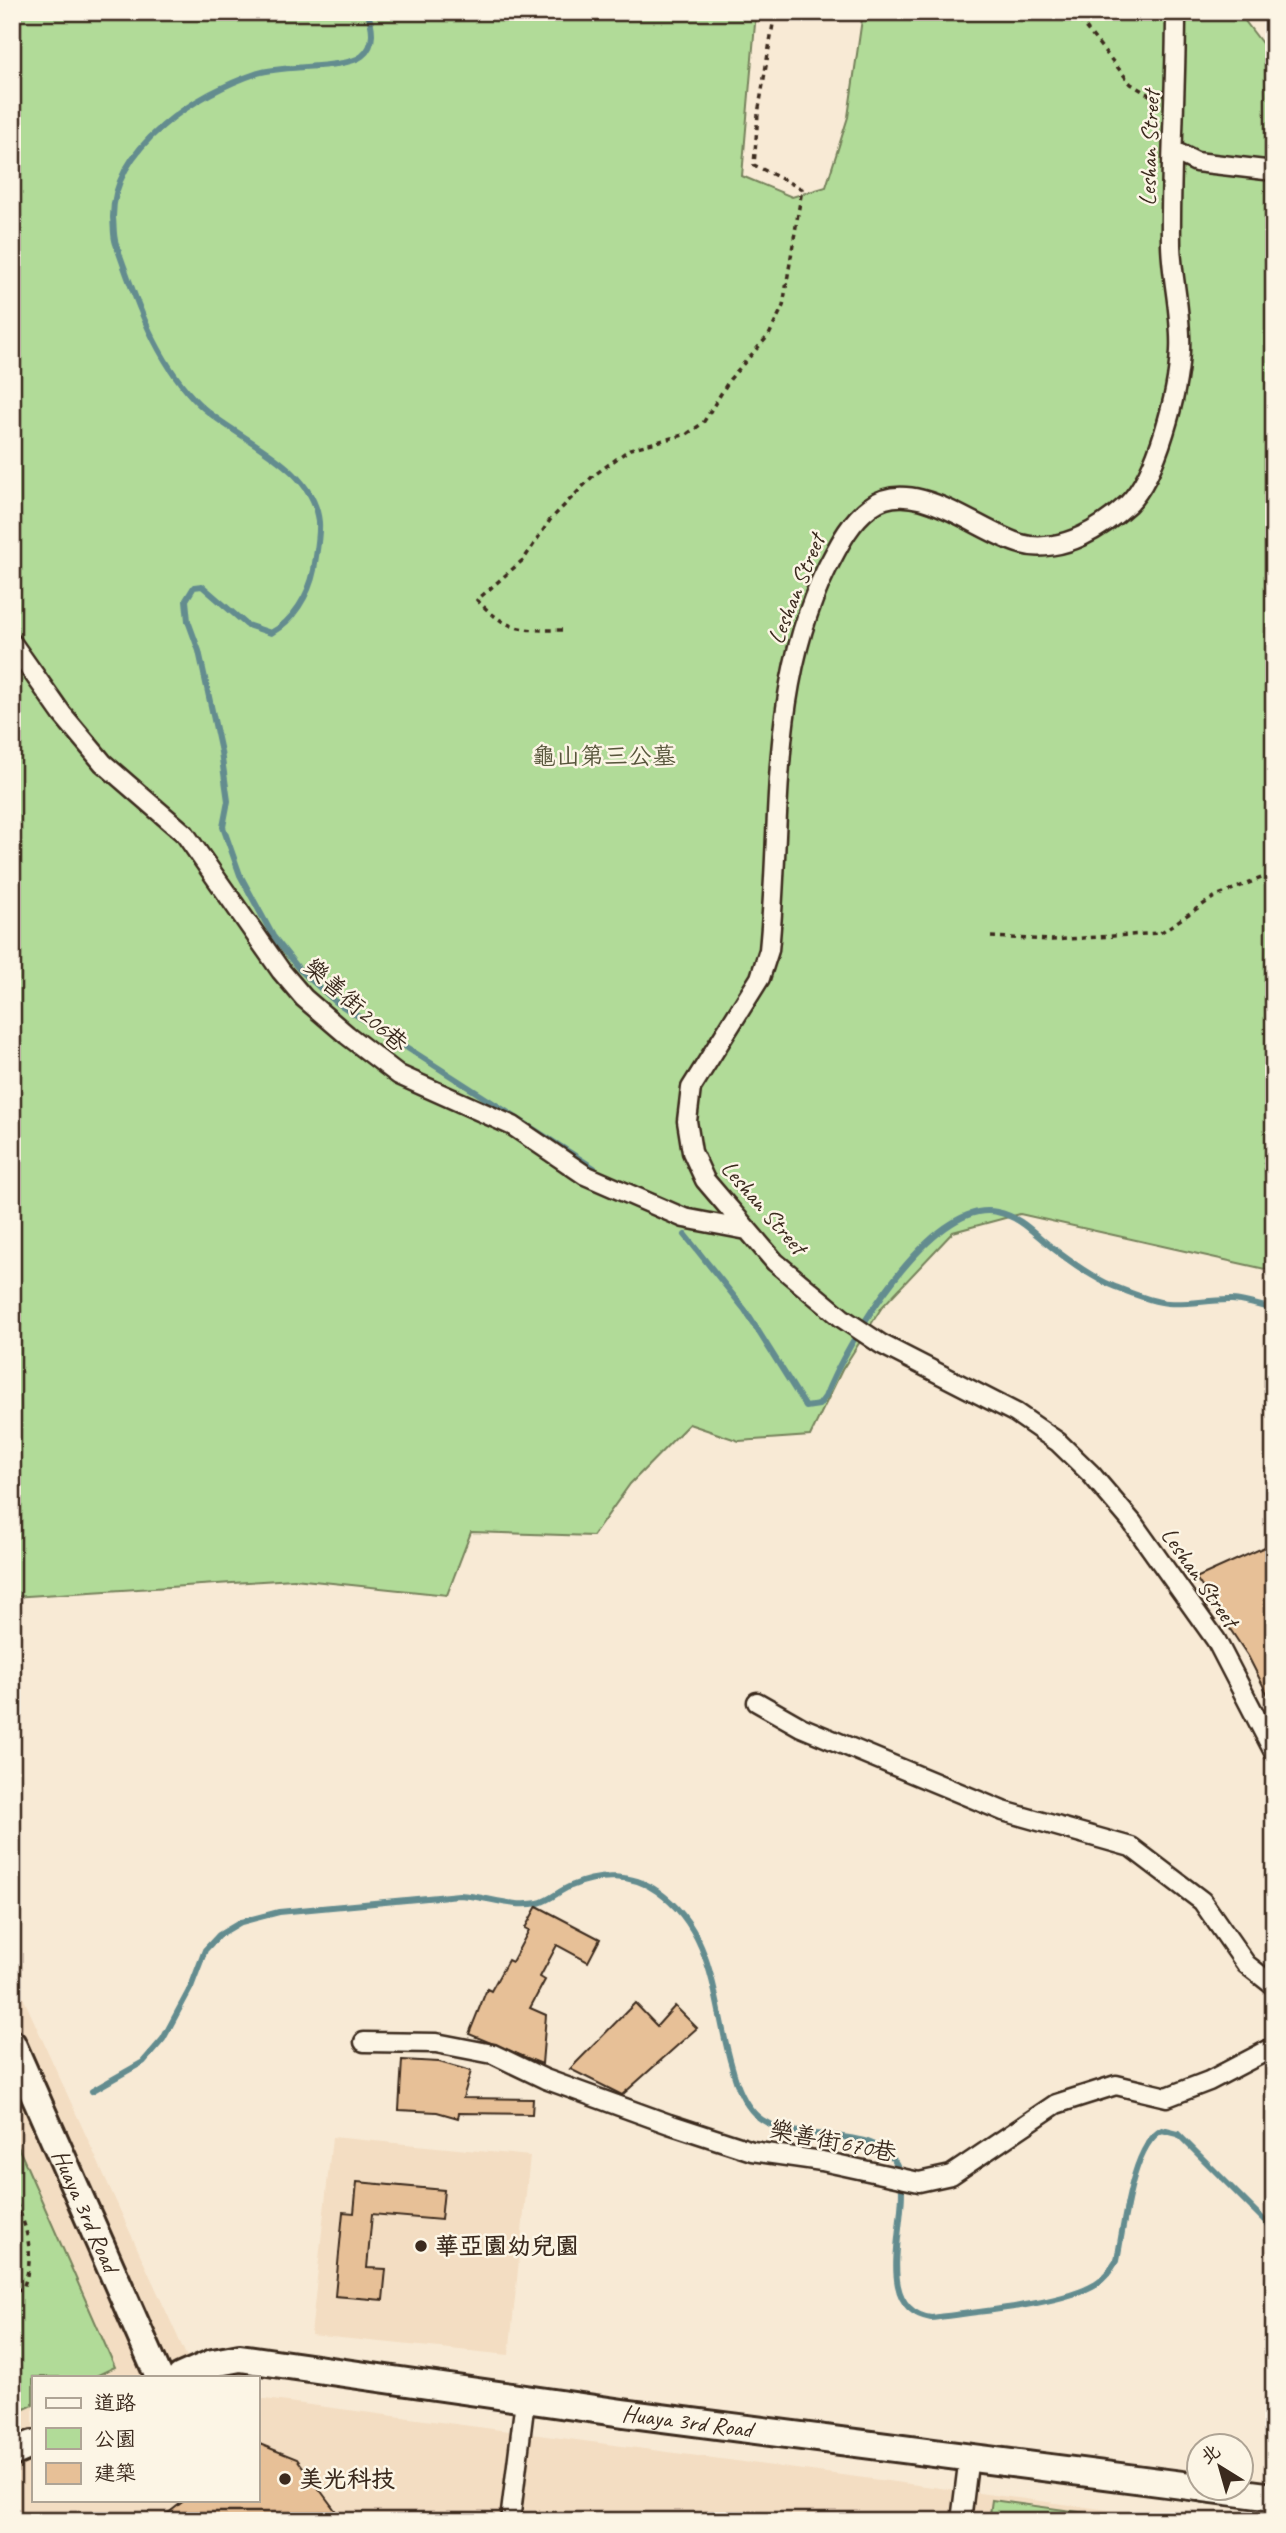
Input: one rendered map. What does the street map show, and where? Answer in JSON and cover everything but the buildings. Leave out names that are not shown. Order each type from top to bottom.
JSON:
[{"type":"street","name":"Leshan Street","points":[[1176,12],[1171,247],[1179,302],[1180,353],[1170,406],[1151,471],[1130,502],[1096,529],[1063,544],[1023,545],[944,505],[898,498],[872,505],[846,531],[817,590],[794,653],[782,728],[769,950],[760,978],[691,1088],[688,1110],[692,1152],[705,1180],[775,1262],[842,1318],[881,1344],[1016,1413],[1058,1442],[1091,1474],[1132,1522],[1216,1640],[1274,1752]]},
{"type":"street","points":[[1174,151],[1196,162],[1274,172]]},
{"type":"street","name":"樂善街206巷","points":[[12,643],[62,714],[103,763],[185,834],[281,971],[304,998],[347,1035],[399,1075],[513,1126],[585,1175],[684,1218],[747,1230]]},
{"type":"street","points":[[757,1702],[801,1727],[1003,1811],[1131,1847],[1202,1901],[1246,1964],[1274,1986]]},
{"type":"street","name":"樂善街670巷","points":[[364,2042],[436,2043],[493,2054],[545,2079],[656,2120],[752,2151],[822,2161],[919,2182],[951,2175],[1056,2104],[1116,2085],[1167,2097],[1209,2081],[1274,2047]]},
{"type":"street","name":"Huaya 3rd Road","points":[[12,2044],[159,2376]]},
{"type":"street","name":"Huaya 3rd Road","points":[[183,2376],[213,2362],[240,2358],[525,2400],[1184,2485]]},
{"type":"street","points":[[510,2521],[525,2400]]},
{"type":"street","points":[[12,2453],[32,2444]]},
{"type":"street","points":[[961,2521],[969,2456]]},
{"type":"street","points":[[1254,2494],[1274,2497]]},
{"type":"path","points":[[562,631],[523,630],[497,621],[477,600],[524,559],[550,520],[593,476],[630,449],[687,434],[703,423],[730,379],[769,335],[783,306],[802,189],[754,164],[758,114],[775,12]]},
{"type":"path","points":[[1073,12],[1131,84],[1175,111]]},
{"type":"path","points":[[991,937],[1052,940],[1160,933],[1216,896],[1274,873]]},
{"type":"path","points":[[12,2194],[30,2241],[28,2274],[23,2288],[12,2292]]},
{"type":"shaded area","points":[[12,1973],[196,2376],[32,2376],[32,2502],[259,2502],[259,2398],[1192,2521],[12,2521]]},
{"type":"shaded area","name":"華亞園幼兒園","points":[[332,2137],[530,2156],[509,2355],[311,2335]]},
{"type":"green space","name":"龜山第三公墓","points":[[12,12],[756,12],[742,176],[792,197],[826,187],[848,117],[863,12],[1238,12],[1274,59],[1274,1271],[1020,1214],[953,1232],[882,1307],[842,1370],[810,1436],[739,1441],[689,1424],[630,1484],[593,1536],[471,1532],[447,1595],[294,1579],[12,1597]]},
{"type":"green space","points":[[12,2133],[115,2367],[96,2376],[32,2376],[32,2405],[12,2415]]},
{"type":"green space","points":[[992,2500],[1145,2521],[989,2521]]},
{"type":"waterway","points":[[367,12],[372,35],[370,46],[362,56],[343,63],[258,73],[210,94],[163,126],[143,146],[127,168],[116,192],[113,218],[115,241],[147,326],[168,364],[194,399],[209,413],[268,453],[302,483],[313,501],[319,522],[314,570],[308,589],[293,614],[271,633],[247,625],[202,586],[194,587],[186,600],[188,621],[199,651],[221,752],[228,801],[223,827],[240,875],[273,936],[299,969],[336,1002],[594,1168]]},
{"type":"waterway","points":[[685,1235],[745,1310],[806,1407],[819,1405],[825,1397],[851,1345],[894,1280],[919,1251],[945,1228],[972,1214],[1006,1214],[1028,1227],[1090,1274],[1147,1299],[1176,1303],[1232,1300],[1274,1309]]},
{"type":"waterway","points":[[92,2091],[143,2062],[163,2039],[191,1987],[205,1950],[219,1935],[241,1922],[279,1912],[459,1895],[508,1903],[538,1903],[581,1882],[626,1878],[657,1891],[676,1908],[691,1927],[710,1971],[736,2079],[755,2114],[771,2125],[791,2131],[857,2139],[876,2145],[891,2156],[900,2173],[902,2191],[896,2258],[897,2279],[902,2297],[912,2311],[931,2318],[1016,2307],[1062,2297],[1100,2282],[1117,2260],[1136,2169],[1152,2138],[1162,2130],[1178,2134],[1274,2230]]},
{"type":"place","name":"華亞園幼兒園","points":[[421,2246]]},
{"type":"place","name":"美光科技","points":[[285,2479]]}]
